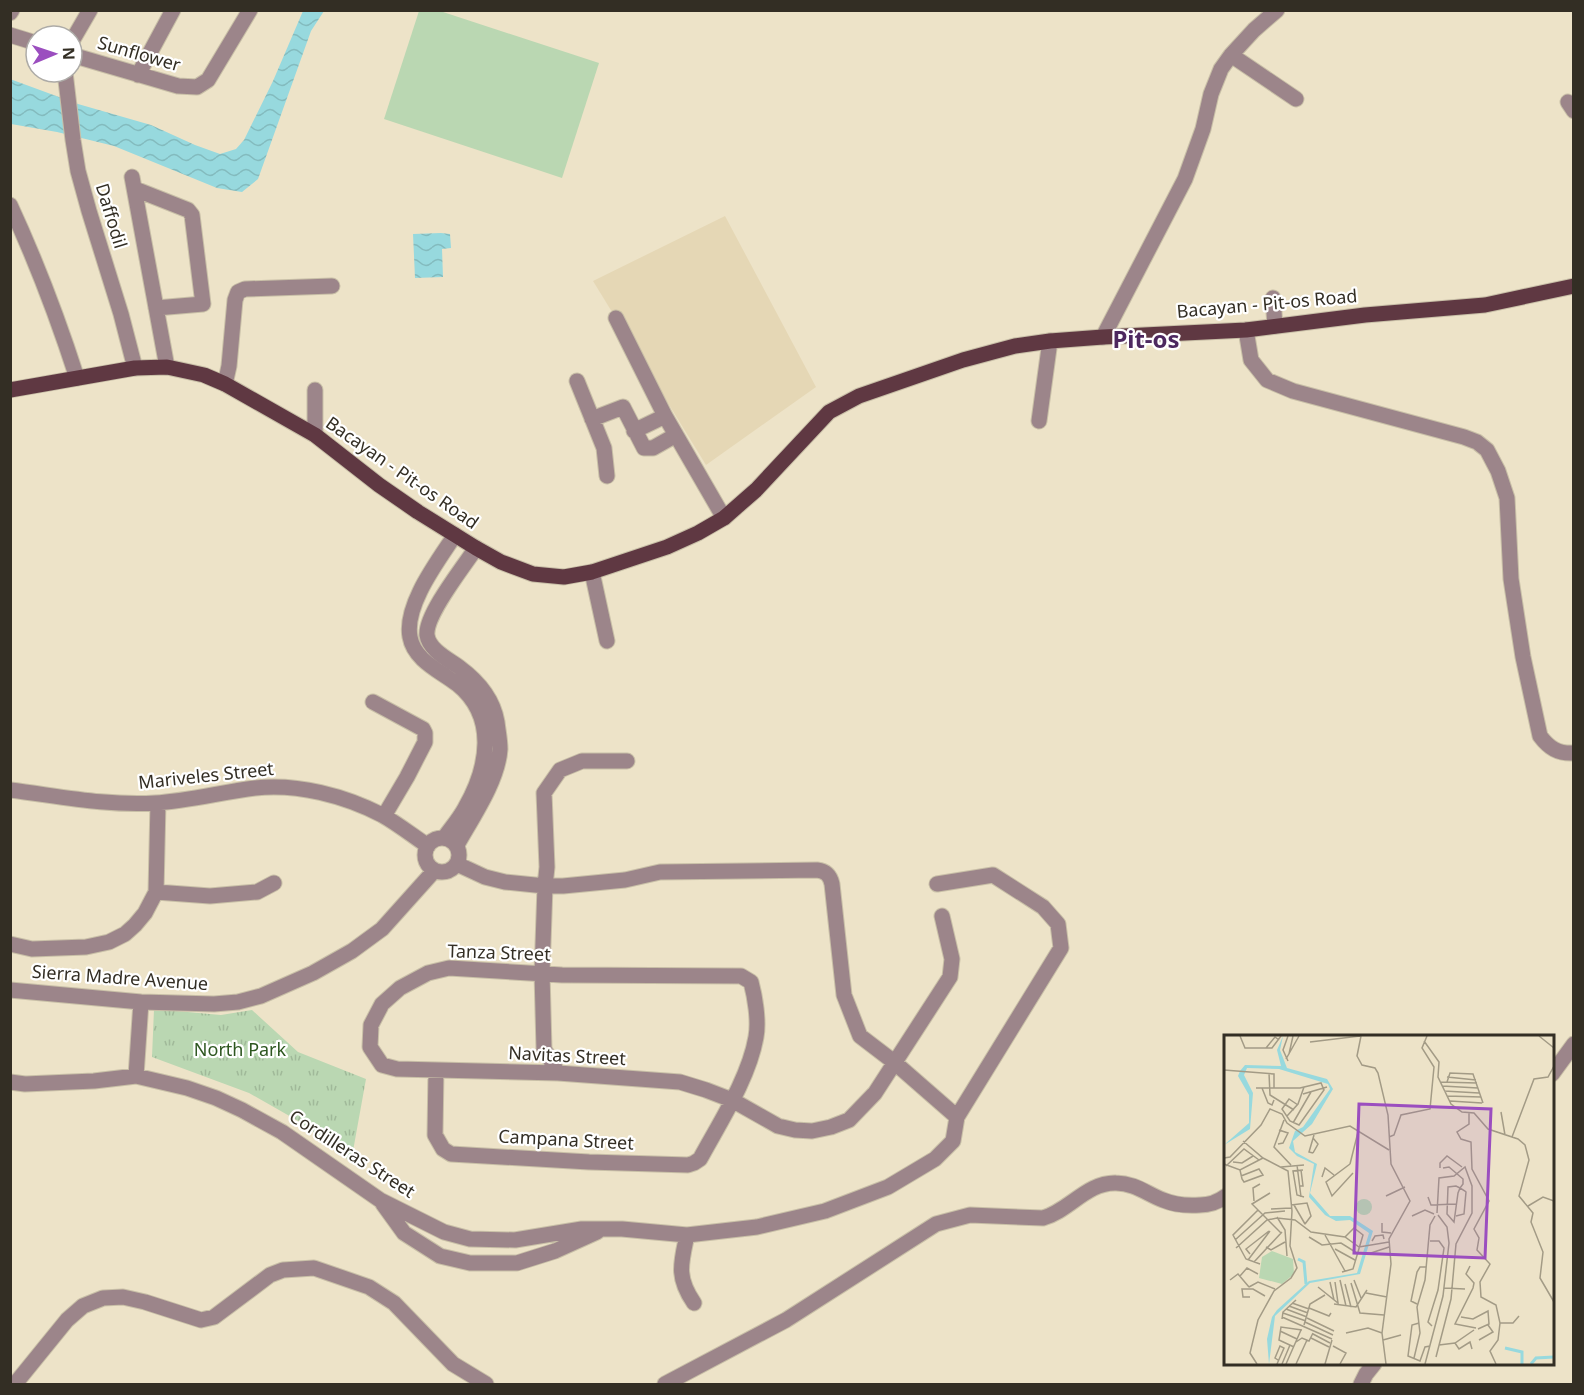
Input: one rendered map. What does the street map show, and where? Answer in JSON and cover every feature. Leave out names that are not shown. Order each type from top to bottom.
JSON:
[{"type":"main road","name":"Bacayan - Pit-os Road","points":[[10,390],[135,368],[167,367],[204,375],[225,384],[315,435],[379,485],[476,548],[501,562],[533,574],[564,577],[592,572],[667,547],[698,533],[724,518],[756,490],[829,412],[859,396],[963,360],[1015,346],[1050,341],[1246,330],[1365,315],[1485,305],[1574,286]]},
{"type":"street","points":[[82,24],[90,10]]},
{"type":"street","points":[[138,75],[173,10]]},
{"type":"street","name":"Sunflower","points":[[84,59],[178,86],[197,87],[208,80],[250,10]]},
{"type":"street","points":[[1103,337],[1185,178],[1221,69],[1254,30],[1276,10]]},
{"type":"street","points":[[1231,55],[1296,99]]},
{"type":"street","name":"Daffodil","points":[[66,84],[78,171],[135,368]]},
{"type":"street","points":[[156,308],[203,304],[192,216],[188,210],[134,183],[156,308],[167,367]]},
{"type":"street","points":[[10,204],[61,327],[77,378]]},
{"type":"street","points":[[225,384],[229,366],[235,300],[238,292],[245,289],[332,286]]},
{"type":"street","points":[[1273,298],[1275,326]]},
{"type":"street","points":[[616,318],[665,416],[724,518]]},
{"type":"street","points":[[1246,330],[1251,360],[1267,380],[1293,391],[1464,437],[1477,442],[1487,450],[1498,471],[1507,498],[1511,579],[1523,657],[1540,736],[1547,746],[1556,751],[1574,753]]},
{"type":"street","points":[[1039,422],[1050,341]]},
{"type":"street","points":[[577,381],[604,448],[607,476]]},
{"type":"street","points":[[315,390],[315,435]]},
{"type":"street","points":[[592,419],[623,407],[644,448],[652,448],[676,435]]},
{"type":"street","points":[[634,431],[665,416]]},
{"type":"street","points":[[454,535],[414,601],[410,621],[410,638],[418,654],[459,685],[479,711],[483,724],[485,748],[484,782]]},
{"type":"street","points":[[450,842],[465,808],[496,765],[500,749],[496,714],[486,694],[473,677],[434,649],[427,636],[428,625],[435,610],[476,548]]},
{"type":"street","points":[[592,572],[607,641]]},
{"type":"street","points":[[414,601],[435,610]]},
{"type":"street","points":[[373,702],[423,729],[426,738],[384,816]]},
{"type":"street","points":[[534,1072],[544,1049],[542,973],[547,867],[544,793],[560,770],[582,761],[627,761]]},
{"type":"street","name":"Mariveles Street","points":[[10,790],[117,804],[158,803],[257,788],[291,788],[355,802],[384,816],[428,846]]},
{"type":"street","points":[[10,944],[32,949],[86,947],[109,942],[125,934],[135,925],[156,892],[158,803]]},
{"type":"street","points":[[435,840],[450,842],[459,854],[457,864],[447,872],[434,871],[426,862],[425,851],[435,840]]},
{"type":"street","points":[[457,864],[477,874],[505,882],[545,886],[625,880],[660,872],[825,871],[832,884],[844,995],[860,1036],[894,1062],[957,1117]]},
{"type":"street","name":"Sierra Madre Avenue","points":[[10,990],[141,1002],[214,1004],[238,1002],[261,996],[314,973],[352,951],[382,929],[434,871]]},
{"type":"street","name":"Cordilleras Street","points":[[136,1076],[187,1088],[242,1110],[282,1132],[380,1200],[444,1232],[470,1239],[515,1240],[582,1229],[605,1228],[687,1235],[757,1227],[825,1211],[888,1187],[935,1159],[953,1141],[957,1117],[1061,948],[1058,924],[1043,907],[993,875],[937,884]]},
{"type":"street","points":[[156,892],[210,896],[257,892],[274,883]]},
{"type":"street","name":"Navitas Street","points":[[397,1069],[558,1073],[680,1082],[732,1100],[778,1126],[812,1131],[831,1127],[849,1120],[875,1093],[950,976],[952,959],[942,916]]},
{"type":"street","name":"Tanza Street","points":[[397,1069],[382,1065],[370,1047],[371,1025],[382,1004],[400,988],[428,973],[449,968],[562,975],[741,976],[751,982],[757,1034],[751,1059],[732,1100]]},
{"type":"street","points":[[10,1082],[25,1084],[94,1081],[136,1076],[141,1002]]},
{"type":"street","points":[[1554,1071],[1574,1044]]},
{"type":"street","points":[[544,1049],[558,1073]]},
{"type":"street","name":"Campana Street","points":[[435,1070],[435,1135],[442,1149],[451,1154],[688,1165],[700,1159],[732,1100]]},
{"type":"street","points":[[665,1384],[786,1320],[936,1224],[970,1215],[1043,1218],[1102,1184],[1117,1183],[1138,1187],[1161,1199],[1186,1206],[1204,1205],[1224,1198]]},
{"type":"street","points":[[380,1200],[405,1233],[440,1256],[470,1263],[517,1263],[555,1251],[605,1228]]},
{"type":"street","points":[[687,1235],[681,1275],[684,1286],[694,1303]]},
{"type":"street","points":[[15,1384],[67,1320],[83,1306],[103,1298],[123,1297],[146,1302],[201,1320],[214,1317],[270,1275],[283,1270],[307,1268],[314,1268],[369,1287],[394,1303],[453,1364],[486,1384]]},
{"type":"street","points":[[1361,1384],[1373,1365]]},
{"type":"shaded area","points":[[725,216],[816,387],[706,465],[593,281]]},
{"type":"green space","points":[[419,11],[440,11],[599,63],[562,178],[384,119]]},
{"type":"green space","name":"North Park","points":[[154,1009],[221,1015],[252,1010],[298,1052],[366,1079],[351,1162],[300,1122],[249,1093],[152,1057]]},
{"type":"water","points":[[303,11],[324,11],[311,31],[258,179],[242,192],[217,188],[114,146],[11,124],[10,79],[78,104],[151,125],[220,154],[236,149],[244,140],[273,81]]},
{"type":"water","points":[[413,234],[450,234],[451,248],[442,249],[443,277],[415,278]]},
{"type":"district","name":"Pit-os","points":[[1146,340]]}]
